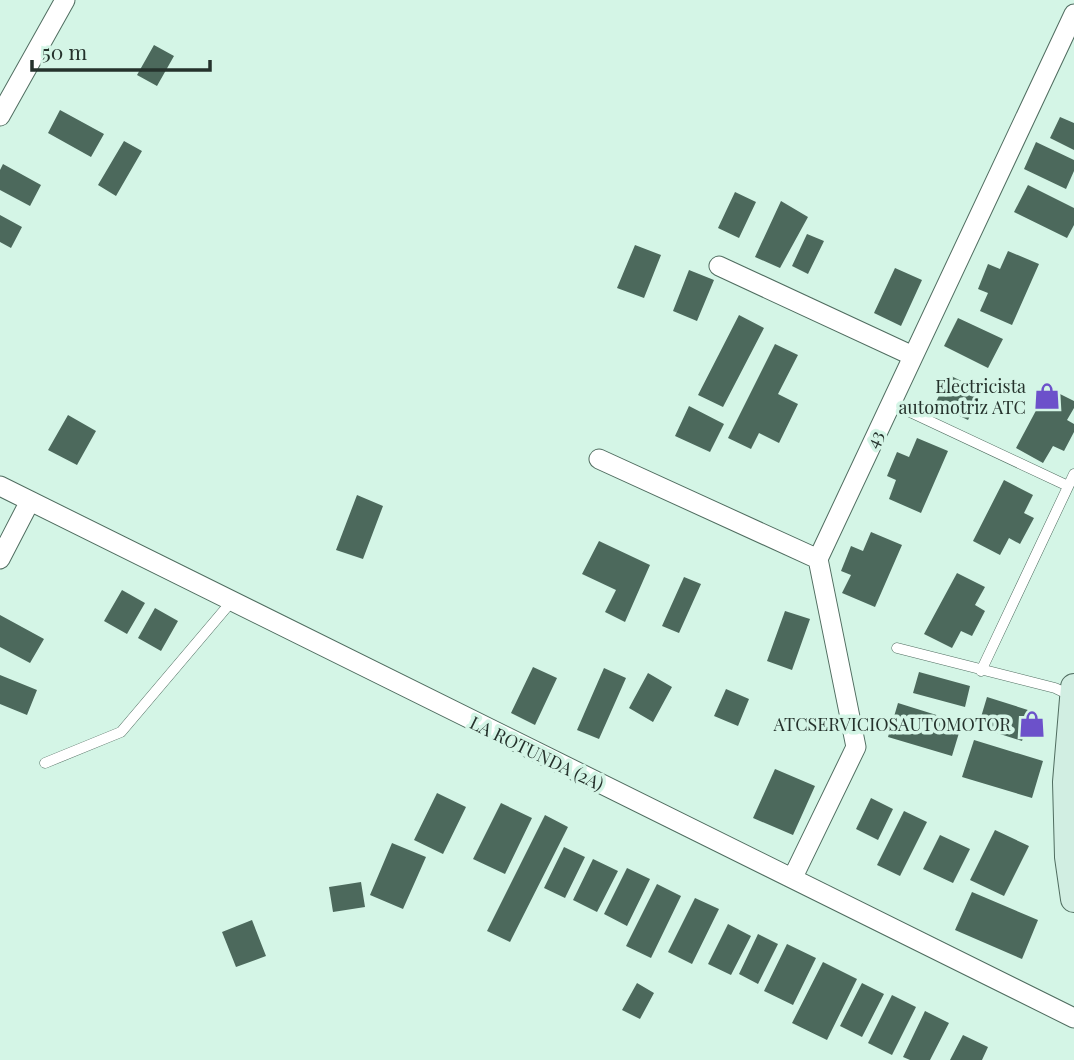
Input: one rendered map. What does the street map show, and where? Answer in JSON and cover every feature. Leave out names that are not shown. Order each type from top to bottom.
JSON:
[{"type":"main road","points":[[1073,692],[1066,782],[1068,857],[1074,899]]},
{"type":"street","points":[[0,116],[65,0]]},
{"type":"street","name":"43","points":[[818,559],[1074,15]]},
{"type":"street","points":[[719,266],[913,356]]},
{"type":"street","points":[[599,459],[818,559],[856,747],[793,877]]},
{"type":"street","name":"LA ROTUNDA (2A)","points":[[0,486],[1074,1018]]},
{"type":"street","points":[[0,559],[30,501]]},
{"type":"lane","points":[[891,403],[1068,486]]},
{"type":"lane","points":[[981,670],[1074,474]]},
{"type":"lane","points":[[45,762],[121,732],[232,601]]},
{"type":"lane","points":[[897,648],[1073,692]]},
{"type":"building","points":[[154,45],[174,56],[157,86],[137,75]]},
{"type":"building","points":[[60,110],[104,134],[91,157],[48,133]]},
{"type":"building","points":[[1060,117],[1074,123],[1074,150],[1050,138]]},
{"type":"building","points":[[124,141],[142,151],[116,196],[98,185]]},
{"type":"building","points":[[1036,142],[1074,160],[1074,171],[1066,189],[1024,169]]},
{"type":"building","points":[[3,164],[41,185],[30,206],[0,190],[0,170]]},
{"type":"building","points":[[1028,185],[1074,208],[1074,225],[1067,238],[1014,212]]},
{"type":"building","points":[[735,192],[756,202],[739,238],[718,228]]},
{"type":"building","points":[[781,201],[808,217],[780,268],[755,257]]},
{"type":"building","points":[[0,215],[22,227],[11,248],[0,242]]},
{"type":"building","points":[[807,234],[824,241],[808,274],[792,266]]},
{"type":"building","points":[[635,245],[661,255],[644,298],[617,288]]},
{"type":"building","points":[[1008,251],[1039,264],[1012,325],[980,311],[988,293],[978,289],[988,264],[1000,269]]},
{"type":"building","points":[[895,268],[922,280],[901,326],[874,313]]},
{"type":"building","points":[[689,270],[714,280],[697,321],[673,311]]},
{"type":"building","points":[[739,315],[764,328],[723,407],[698,395]]},
{"type":"building","points":[[958,318],[1003,339],[988,368],[944,346]]},
{"type":"building","points":[[775,344],[798,355],[778,394],[798,404],[779,443],[759,433],[751,449],[728,438]]},
{"type":"building","points":[[949,375],[982,391],[968,420],[935,404]]},
{"type":"building","points":[[1048,388],[1074,401],[1074,408],[1067,420],[1074,424],[1074,432],[1064,451],[1053,446],[1043,463],[1016,448]]},
{"type":"building","points":[[689,406],[724,424],[710,452],[675,436]]},
{"type":"building","points":[[68,415],[96,431],[77,465],[48,450]]},
{"type":"building","points":[[917,438],[948,451],[921,513],[889,499],[896,480],[887,476],[897,452],[909,457]]},
{"type":"building","points":[[1004,480],[1033,495],[1024,513],[1034,518],[1020,544],[1009,538],[1000,555],[973,541]]},
{"type":"building","points":[[357,495],[383,506],[363,559],[336,550]]},
{"type":"building","points":[[871,532],[902,545],[875,607],[842,593],[851,575],[841,571],[851,546],[863,551]]},
{"type":"building","points":[[599,541],[650,565],[625,622],[605,612],[616,590],[582,574]]},
{"type":"building","points":[[957,573],[985,587],[975,605],[985,611],[972,636],[961,631],[952,648],[924,634]]},
{"type":"building","points":[[684,577],[701,584],[679,633],[662,626]]},
{"type":"building","points":[[122,590],[145,603],[127,634],[104,621]]},
{"type":"building","points":[[155,608],[178,621],[161,651],[138,638]]},
{"type":"building","points":[[785,611],[810,619],[792,670],[767,661]]},
{"type":"building","points":[[0,615],[44,639],[30,663],[0,647]]},
{"type":"building","points":[[533,667],[557,678],[535,725],[511,713]]},
{"type":"building","points":[[604,668],[626,678],[599,739],[577,730]]},
{"type":"building","points":[[919,672],[970,686],[965,707],[913,693]]},
{"type":"building","points":[[648,673],[672,687],[653,722],[629,708]]},
{"type":"building","points":[[0,675],[37,690],[27,715],[0,704]]},
{"type":"building","points":[[726,689],[749,699],[738,726],[714,716]]},
{"type":"building","points":[[987,697],[1031,711],[1022,741],[978,727]]},
{"type":"building","points":[[898,703],[962,723],[952,756],[888,737]]},
{"type":"building","points":[[974,740],[1043,761],[1032,798],[962,777]]},
{"type":"building","points":[[775,769],[815,786],[793,835],[753,818]]},
{"type":"building","points":[[437,793],[466,807],[443,854],[414,840]]},
{"type":"building","points":[[871,798],[893,809],[878,840],[856,829]]},
{"type":"building","points":[[501,803],[532,818],[505,874],[473,859]]},
{"type":"building","points":[[904,811],[927,822],[900,876],[877,865]]},
{"type":"building","points":[[545,815],[568,827],[510,942],[487,931]]},
{"type":"building","points":[[995,830],[1029,846],[1004,896],[970,880]]},
{"type":"building","points":[[940,835],[970,849],[953,883],[923,869]]},
{"type":"building","points":[[392,843],[426,857],[403,909],[370,895]]},
{"type":"building","points":[[564,847],[585,857],[565,898],[544,888]]},
{"type":"building","points":[[593,859],[618,871],[597,912],[573,900]]},
{"type":"building","points":[[627,868],[650,879],[627,926],[604,914]]},
{"type":"building","points":[[361,882],[365,907],[333,912],[329,887]]},
{"type":"building","points":[[657,884],[681,896],[651,958],[626,946]]},
{"type":"building","points":[[972,892],[1038,920],[1022,959],[955,930]]},
{"type":"building","points":[[695,898],[719,909],[692,964],[668,952]]},
{"type":"building","points":[[252,920],[266,956],[236,967],[222,932]]},
{"type":"building","points":[[728,924],[751,936],[731,975],[708,964]]},
{"type":"building","points":[[758,934],[778,944],[758,984],[739,974]]},
{"type":"building","points":[[787,944],[816,958],[793,1005],[764,991]]},
{"type":"building","points":[[823,962],[857,979],[827,1040],[792,1023]]},
{"type":"building","points":[[637,983],[654,993],[640,1019],[622,1010]]},
{"type":"building","points":[[862,983],[884,994],[862,1037],[840,1026]]},
{"type":"building","points":[[892,995],[916,1007],[892,1055],[868,1043]]},
{"type":"building","points":[[925,1011],[949,1023],[930,1060],[910,1060],[903,1057]]},
{"type":"building","points":[[963,1035],[988,1047],[982,1060],[950,1060]]},
{"type":"place","name":"Electricista automotriz ATC","points":[[1047,396]]},
{"type":"place","name":"ATCSERVICIOSAUTOMOTOR","points":[[1032,724]]}]
